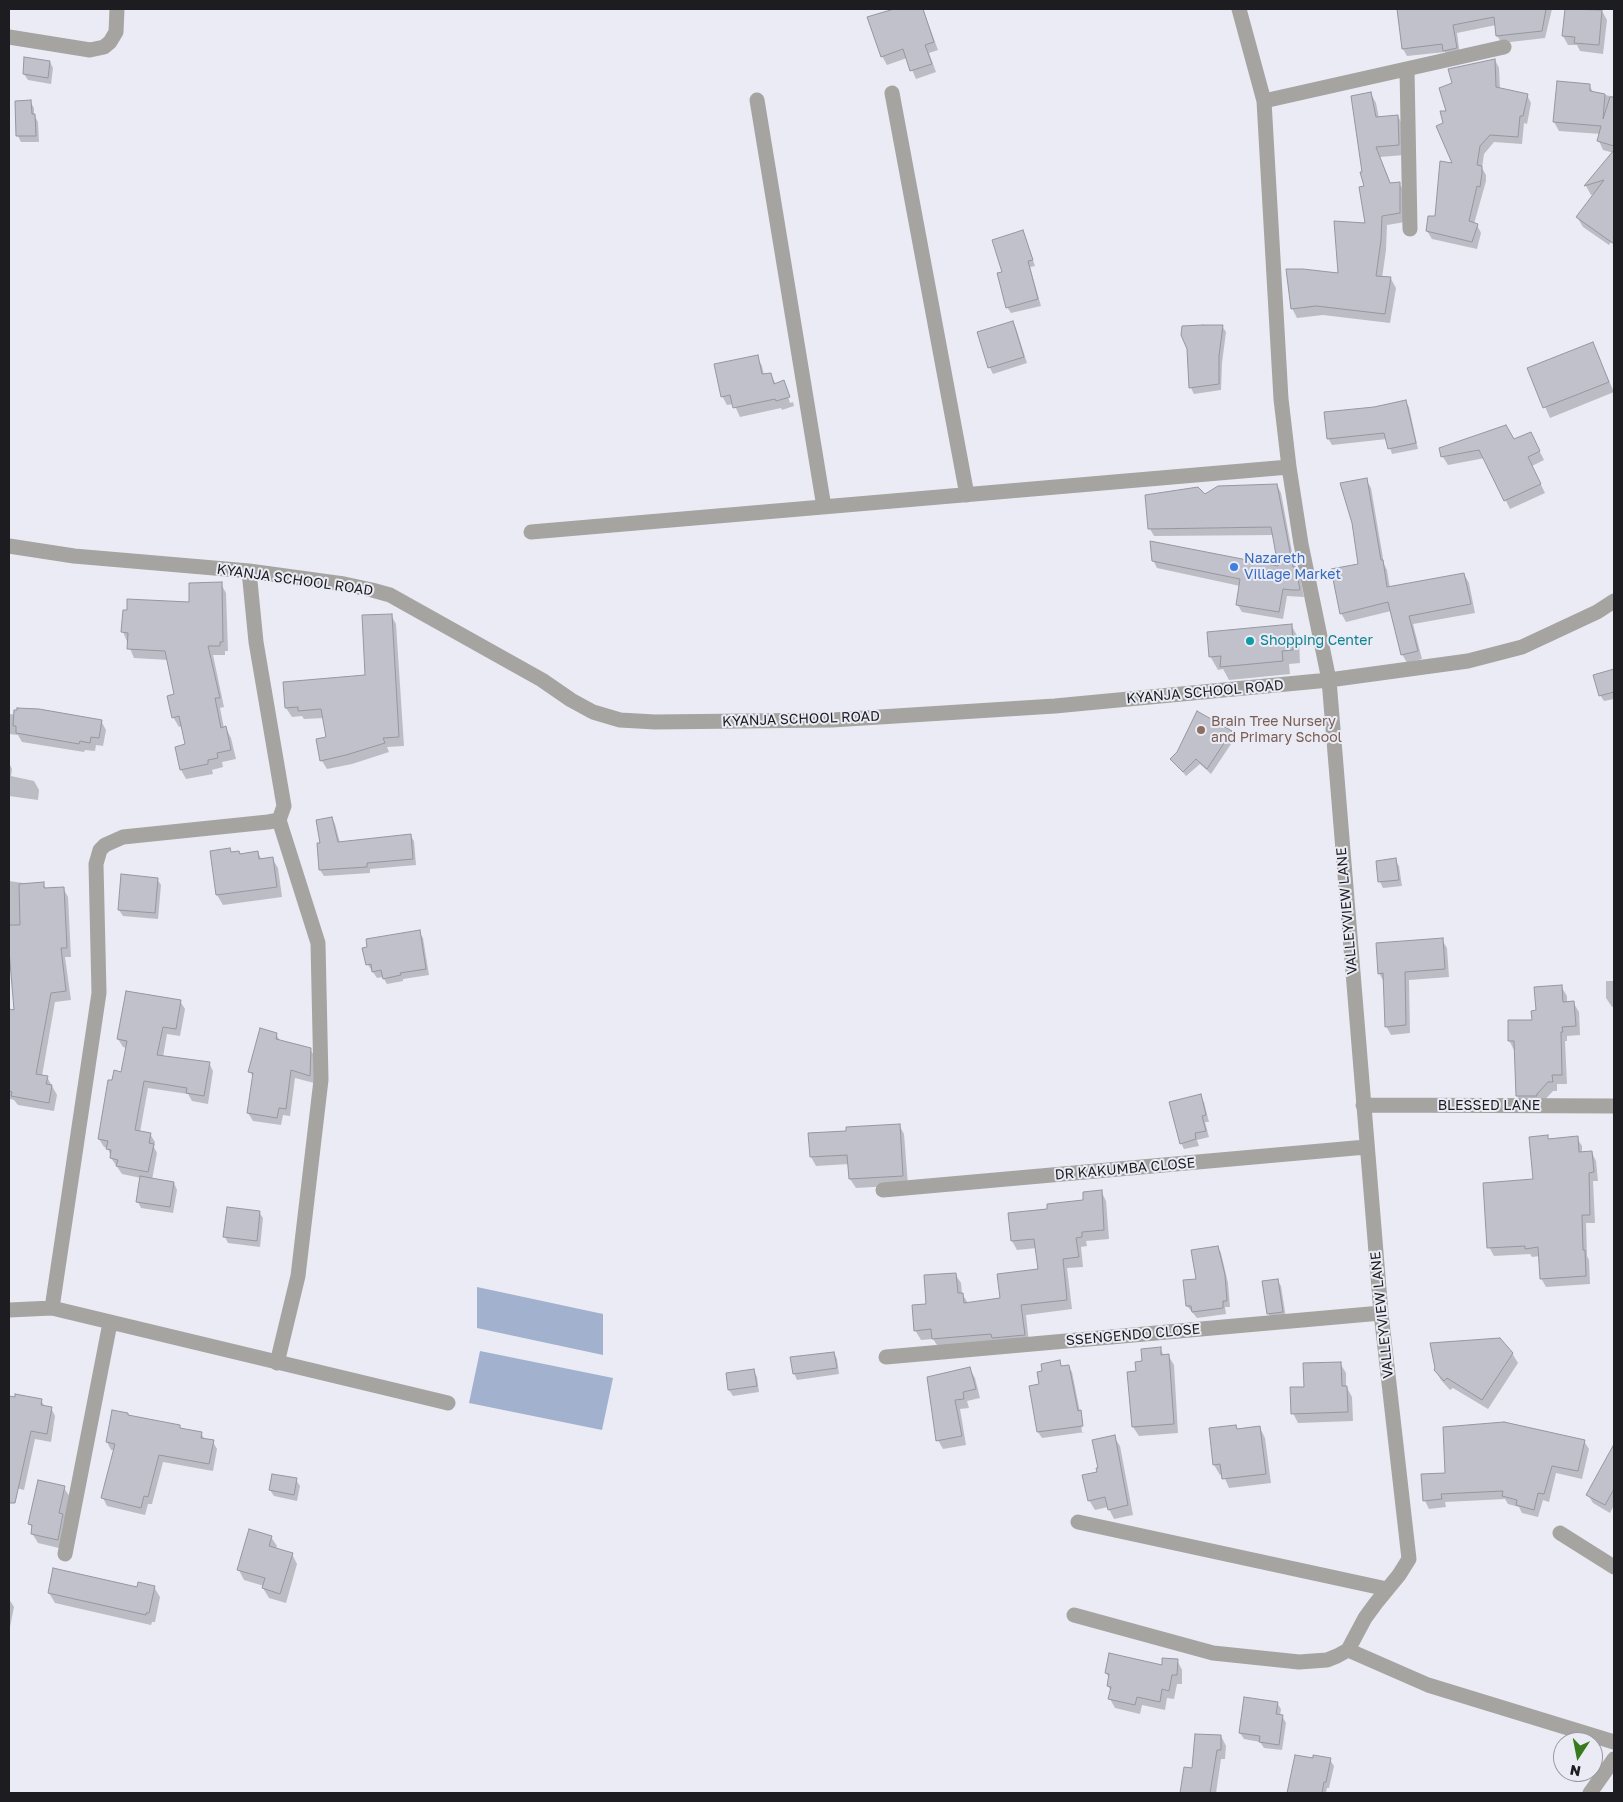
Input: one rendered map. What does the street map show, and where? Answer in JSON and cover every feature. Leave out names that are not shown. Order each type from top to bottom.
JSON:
[{"type":"street","points":[[9,37],[90,50],[104,47],[110,42],[116,32],[117,9]]},
{"type":"street","name":"VALLEYVIEW LANE","points":[[1239,9],[1264,101],[1281,398],[1301,544],[1329,680],[1381,1313],[1409,1559],[1399,1575],[1365,1618],[1348,1650]]},
{"type":"street","points":[[1264,101],[1504,47]]},
{"type":"street","points":[[1407,69],[1410,228]]},
{"type":"street","points":[[892,93],[967,495]]},
{"type":"street","points":[[757,100],[824,507]]},
{"type":"street","points":[[531,532],[1289,467]]},
{"type":"street","name":"KYANJA SCHOOL ROAD","points":[[9,546],[74,556],[249,572],[344,584],[390,595],[542,680],[571,700],[593,712],[620,720],[697,723],[832,720],[1055,706],[1329,680],[1468,661],[1522,647],[1597,612],[1614,601]]},
{"type":"street","points":[[249,572],[256,642],[284,806],[279,820],[318,943],[321,1080],[298,1276],[277,1363]]},
{"type":"street","points":[[52,1308],[99,993],[96,864],[100,850],[105,845],[123,837],[279,820]]},
{"type":"street","name":"BLESSED LANE","points":[[1363,1105],[1614,1106]]},
{"type":"street","name":"DR KAKUMBA CLOSE","points":[[883,1190],[1366,1147]]},
{"type":"street","points":[[9,1310],[52,1308],[448,1403]]},
{"type":"street","name":"SSENGENDO CLOSE","points":[[886,1357],[1381,1313]]},
{"type":"street","points":[[65,1554],[110,1323]]},
{"type":"street","points":[[1078,1522],[1387,1589]]},
{"type":"street","points":[[1560,1533],[1614,1567]]},
{"type":"street","points":[[1074,1615],[1213,1653],[1314,1662],[1338,1656],[1348,1650],[1428,1685],[1614,1742]]},
{"type":"street","points":[[1590,1793],[1614,1759]]},
{"type":"water","points":[[477,1287],[603,1314],[603,1355],[477,1328]]},
{"type":"water","points":[[480,1351],[613,1378],[602,1430],[469,1403]]},
{"type":"building","points":[[894,9],[923,9],[934,42],[925,45],[932,64],[910,71],[903,49],[881,57],[867,17]]},
{"type":"building","points":[[1397,9],[1546,9],[1542,31],[1496,36],[1494,17],[1453,25],[1457,48],[1443,51],[1442,44],[1402,49]]},
{"type":"building","points":[[1565,9],[1602,10],[1599,45],[1574,43],[1575,37],[1562,36]]},
{"type":"building","points":[[24,57],[50,61],[48,78],[23,74]]},
{"type":"building","points":[[1495,59],[1496,87],[1528,94],[1523,116],[1520,116],[1518,137],[1490,135],[1480,146],[1477,165],[1482,166],[1480,187],[1477,186],[1469,221],[1478,224],[1472,242],[1426,231],[1428,216],[1435,216],[1440,161],[1452,163],[1436,126],[1443,123],[1440,111],[1446,111],[1439,88],[1452,83],[1448,69]]},
{"type":"building","points":[[1557,81],[1590,84],[1590,91],[1605,94],[1603,119],[1610,97],[1614,97],[1614,146],[1597,141],[1601,126],[1553,122]]},
{"type":"building","points":[[1371,92],[1376,117],[1398,115],[1399,145],[1376,147],[1390,183],[1400,182],[1400,213],[1382,216],[1376,276],[1391,277],[1385,314],[1316,306],[1291,309],[1286,269],[1338,273],[1334,221],[1365,223],[1359,187],[1364,186],[1360,172],[1362,172],[1351,96]]},
{"type":"building","points":[[31,100],[32,114],[35,114],[36,136],[16,136],[15,101]]},
{"type":"building","points":[[1614,150],[1614,244],[1576,217],[1604,180],[1584,186]]},
{"type":"building","points":[[1023,230],[1033,260],[1028,261],[1038,299],[1006,308],[997,273],[1002,272],[992,240]]},
{"type":"building","points":[[1013,321],[1024,357],[988,368],[977,332]]},
{"type":"building","points":[[1223,325],[1219,356],[1219,384],[1189,388],[1187,349],[1181,335],[1182,326]]},
{"type":"building","points":[[1593,342],[1609,382],[1543,408],[1527,368]]},
{"type":"building","points":[[758,355],[762,374],[771,373],[774,384],[784,380],[790,397],[733,408],[730,395],[721,397],[714,364]]},
{"type":"building","points":[[1406,400],[1416,443],[1388,449],[1384,433],[1327,439],[1324,412],[1374,407]]},
{"type":"building","points":[[1506,425],[1514,439],[1531,432],[1540,451],[1528,457],[1541,484],[1504,501],[1479,450],[1441,457],[1439,448]]},
{"type":"building","points":[[1367,478],[1387,587],[1464,573],[1471,604],[1409,616],[1418,651],[1401,655],[1388,602],[1340,614],[1331,569],[1358,564],[1352,523],[1340,483]]},
{"type":"building","points":[[1277,484],[1293,567],[1296,567],[1300,590],[1283,589],[1279,612],[1236,605],[1240,579],[1152,561],[1150,541],[1278,566],[1271,527],[1148,529],[1145,495],[1198,487],[1205,494],[1218,486]]},
{"type":"building","points":[[222,582],[223,642],[220,642],[220,646],[208,646],[220,698],[215,698],[221,728],[226,726],[231,750],[217,753],[218,758],[208,760],[208,764],[180,770],[175,747],[185,744],[179,716],[172,718],[167,696],[174,694],[165,651],[127,649],[128,633],[121,632],[123,610],[127,610],[127,599],[189,602],[189,583]]},
{"type":"building","points":[[392,614],[399,737],[383,738],[385,743],[320,761],[316,739],[326,737],[321,709],[298,711],[298,707],[285,708],[283,682],[365,675],[362,615]]},
{"type":"building","name":"Shopping Center","points":[[1292,624],[1293,650],[1282,651],[1283,661],[1220,667],[1221,656],[1209,657],[1207,632]]},
{"type":"building","points":[[1614,669],[1614,692],[1599,696],[1593,675]]},
{"type":"building","points":[[17,708],[39,709],[102,720],[99,738],[91,737],[90,743],[80,741],[79,744],[16,733],[16,726],[13,726],[14,710],[17,710]]},
{"type":"building","points":[[1197,711],[1232,731],[1207,769],[1196,759],[1183,772],[1170,759],[1177,752]]},
{"type":"building","points":[[332,817],[338,842],[411,834],[413,859],[367,863],[367,867],[319,870],[317,843],[320,843],[316,820]]},
{"type":"building","points":[[230,848],[231,852],[239,851],[240,854],[258,851],[259,859],[273,857],[277,887],[216,895],[210,851]]},
{"type":"building","points":[[1396,858],[1399,880],[1378,882],[1376,861]]},
{"type":"building","points":[[121,874],[158,878],[155,913],[118,910]]},
{"type":"building","points":[[44,882],[44,888],[64,887],[67,948],[61,948],[66,991],[51,993],[36,1074],[48,1076],[46,1084],[52,1085],[49,1103],[11,1096],[12,1092],[9,1091],[9,1009],[14,1010],[9,925],[20,925],[19,884]]},
{"type":"building","points":[[420,930],[426,969],[400,973],[401,975],[383,979],[381,970],[372,972],[371,964],[366,965],[362,948],[367,947],[366,939]]},
{"type":"building","points":[[1443,938],[1445,969],[1405,972],[1406,1025],[1385,1027],[1383,973],[1378,974],[1376,943]]},
{"type":"building","points":[[1562,985],[1563,1002],[1574,1001],[1576,1026],[1562,1027],[1562,1075],[1552,1075],[1553,1082],[1548,1082],[1537,1096],[1516,1096],[1514,1041],[1508,1041],[1508,1020],[1532,1020],[1531,1011],[1536,1010],[1534,987]]},
{"type":"building","points":[[126,991],[181,1000],[176,1029],[163,1027],[157,1055],[210,1062],[204,1096],[186,1093],[187,1088],[144,1081],[135,1130],[151,1133],[149,1143],[154,1144],[148,1172],[116,1166],[118,1160],[110,1158],[111,1150],[106,1149],[108,1141],[98,1139],[108,1080],[112,1080],[114,1070],[121,1072],[127,1041],[117,1039]]},
{"type":"building","points":[[260,1028],[277,1033],[276,1039],[311,1048],[310,1076],[291,1070],[286,1109],[279,1108],[277,1118],[247,1113],[253,1073],[248,1072]]},
{"type":"building","points":[[1201,1094],[1206,1115],[1202,1116],[1206,1131],[1195,1133],[1196,1139],[1180,1144],[1169,1102]]},
{"type":"building","points":[[900,1124],[903,1176],[849,1179],[847,1155],[810,1157],[808,1133],[846,1131],[846,1127]]},
{"type":"building","points":[[1548,1135],[1548,1139],[1578,1136],[1579,1152],[1592,1151],[1594,1172],[1589,1173],[1590,1215],[1582,1215],[1586,1276],[1540,1279],[1538,1247],[1525,1249],[1525,1246],[1487,1248],[1483,1183],[1533,1179],[1529,1137]]},
{"type":"building","points":[[140,1176],[174,1182],[170,1207],[136,1202]]},
{"type":"building","points":[[1102,1190],[1104,1230],[1082,1232],[1082,1237],[1076,1238],[1079,1257],[1063,1259],[1067,1300],[1021,1305],[1025,1335],[992,1338],[991,1334],[932,1339],[931,1329],[914,1331],[912,1305],[926,1304],[924,1275],[956,1273],[958,1293],[963,1293],[964,1303],[1000,1298],[997,1274],[1038,1269],[1034,1239],[1011,1241],[1008,1213],[1047,1209],[1047,1204],[1083,1200],[1083,1192]]},
{"type":"building","points":[[227,1207],[260,1211],[257,1241],[223,1237]]},
{"type":"building","points":[[1218,1246],[1225,1275],[1227,1301],[1223,1301],[1223,1308],[1192,1312],[1191,1306],[1186,1306],[1183,1280],[1196,1279],[1191,1250]]},
{"type":"building","points":[[1278,1279],[1283,1312],[1267,1314],[1262,1281]]},
{"type":"building","points":[[1500,1338],[1513,1353],[1482,1400],[1447,1378],[1444,1381],[1434,1370],[1430,1343]]},
{"type":"building","points":[[1161,1347],[1161,1355],[1169,1354],[1174,1424],[1132,1427],[1127,1372],[1136,1371],[1135,1362],[1142,1361],[1141,1349]]},
{"type":"building","points":[[834,1352],[837,1368],[793,1374],[790,1357]]},
{"type":"building","points":[[1060,1360],[1061,1366],[1069,1365],[1078,1411],[1081,1410],[1083,1426],[1037,1432],[1029,1386],[1039,1384],[1037,1372],[1042,1371],[1041,1364]]},
{"type":"building","points":[[1341,1362],[1342,1386],[1347,1386],[1348,1412],[1291,1414],[1290,1387],[1304,1387],[1303,1363]]},
{"type":"building","points":[[970,1367],[976,1389],[963,1392],[964,1399],[955,1400],[962,1436],[936,1441],[927,1377]]},
{"type":"building","points":[[754,1369],[757,1386],[728,1390],[726,1373]]},
{"type":"building","points":[[15,1394],[42,1399],[41,1405],[52,1407],[47,1434],[31,1431],[15,1503],[9,1503],[9,1396],[15,1397]]},
{"type":"building","points":[[112,1410],[180,1425],[180,1428],[202,1432],[201,1438],[214,1440],[209,1464],[159,1455],[148,1497],[144,1496],[141,1508],[101,1498],[115,1444],[106,1442]]},
{"type":"building","points":[[1504,1422],[1585,1440],[1578,1471],[1552,1466],[1544,1494],[1538,1493],[1534,1510],[1516,1505],[1517,1500],[1502,1496],[1503,1491],[1441,1494],[1442,1499],[1423,1501],[1421,1474],[1445,1473],[1443,1427]]},
{"type":"building","points":[[1236,1425],[1237,1429],[1260,1426],[1266,1474],[1222,1479],[1220,1464],[1213,1465],[1209,1428]]},
{"type":"building","points":[[1115,1435],[1128,1505],[1108,1510],[1105,1497],[1088,1501],[1082,1475],[1097,1472],[1096,1468],[1098,1468],[1092,1440]]},
{"type":"building","points":[[1614,1444],[1614,1489],[1605,1505],[1586,1495]]},
{"type":"building","points":[[272,1474],[297,1478],[294,1495],[269,1490]]},
{"type":"building","points":[[38,1480],[65,1486],[59,1513],[63,1514],[58,1540],[31,1534],[32,1525],[28,1524]]},
{"type":"building","points":[[249,1529],[272,1536],[269,1546],[293,1553],[280,1594],[262,1588],[265,1578],[237,1570]]},
{"type":"building","points":[[53,1568],[137,1587],[138,1582],[155,1586],[149,1613],[146,1613],[146,1615],[48,1593]]},
{"type":"building","points":[[1109,1653],[1162,1665],[1162,1658],[1178,1659],[1177,1675],[1172,1675],[1169,1691],[1162,1689],[1160,1702],[1137,1697],[1135,1705],[1108,1699],[1111,1687],[1107,1686],[1109,1674],[1105,1673]]},
{"type":"building","points":[[1244,1697],[1278,1702],[1276,1714],[1283,1715],[1279,1745],[1259,1742],[1260,1736],[1239,1733]]},
{"type":"building","points":[[1195,1734],[1221,1735],[1221,1750],[1217,1750],[1210,1793],[1180,1793],[1184,1767],[1192,1768]]},
{"type":"building","points":[[1295,1755],[1331,1758],[1322,1793],[1287,1793]]},
{"type":"place","name":"Nazareth Village Market","points":[[1234,567]]},
{"type":"place","name":"Shopping Center","points":[[1250,641]]},
{"type":"place","name":"Brain Tree Nursery and Primary School","points":[[1201,730]]}]
